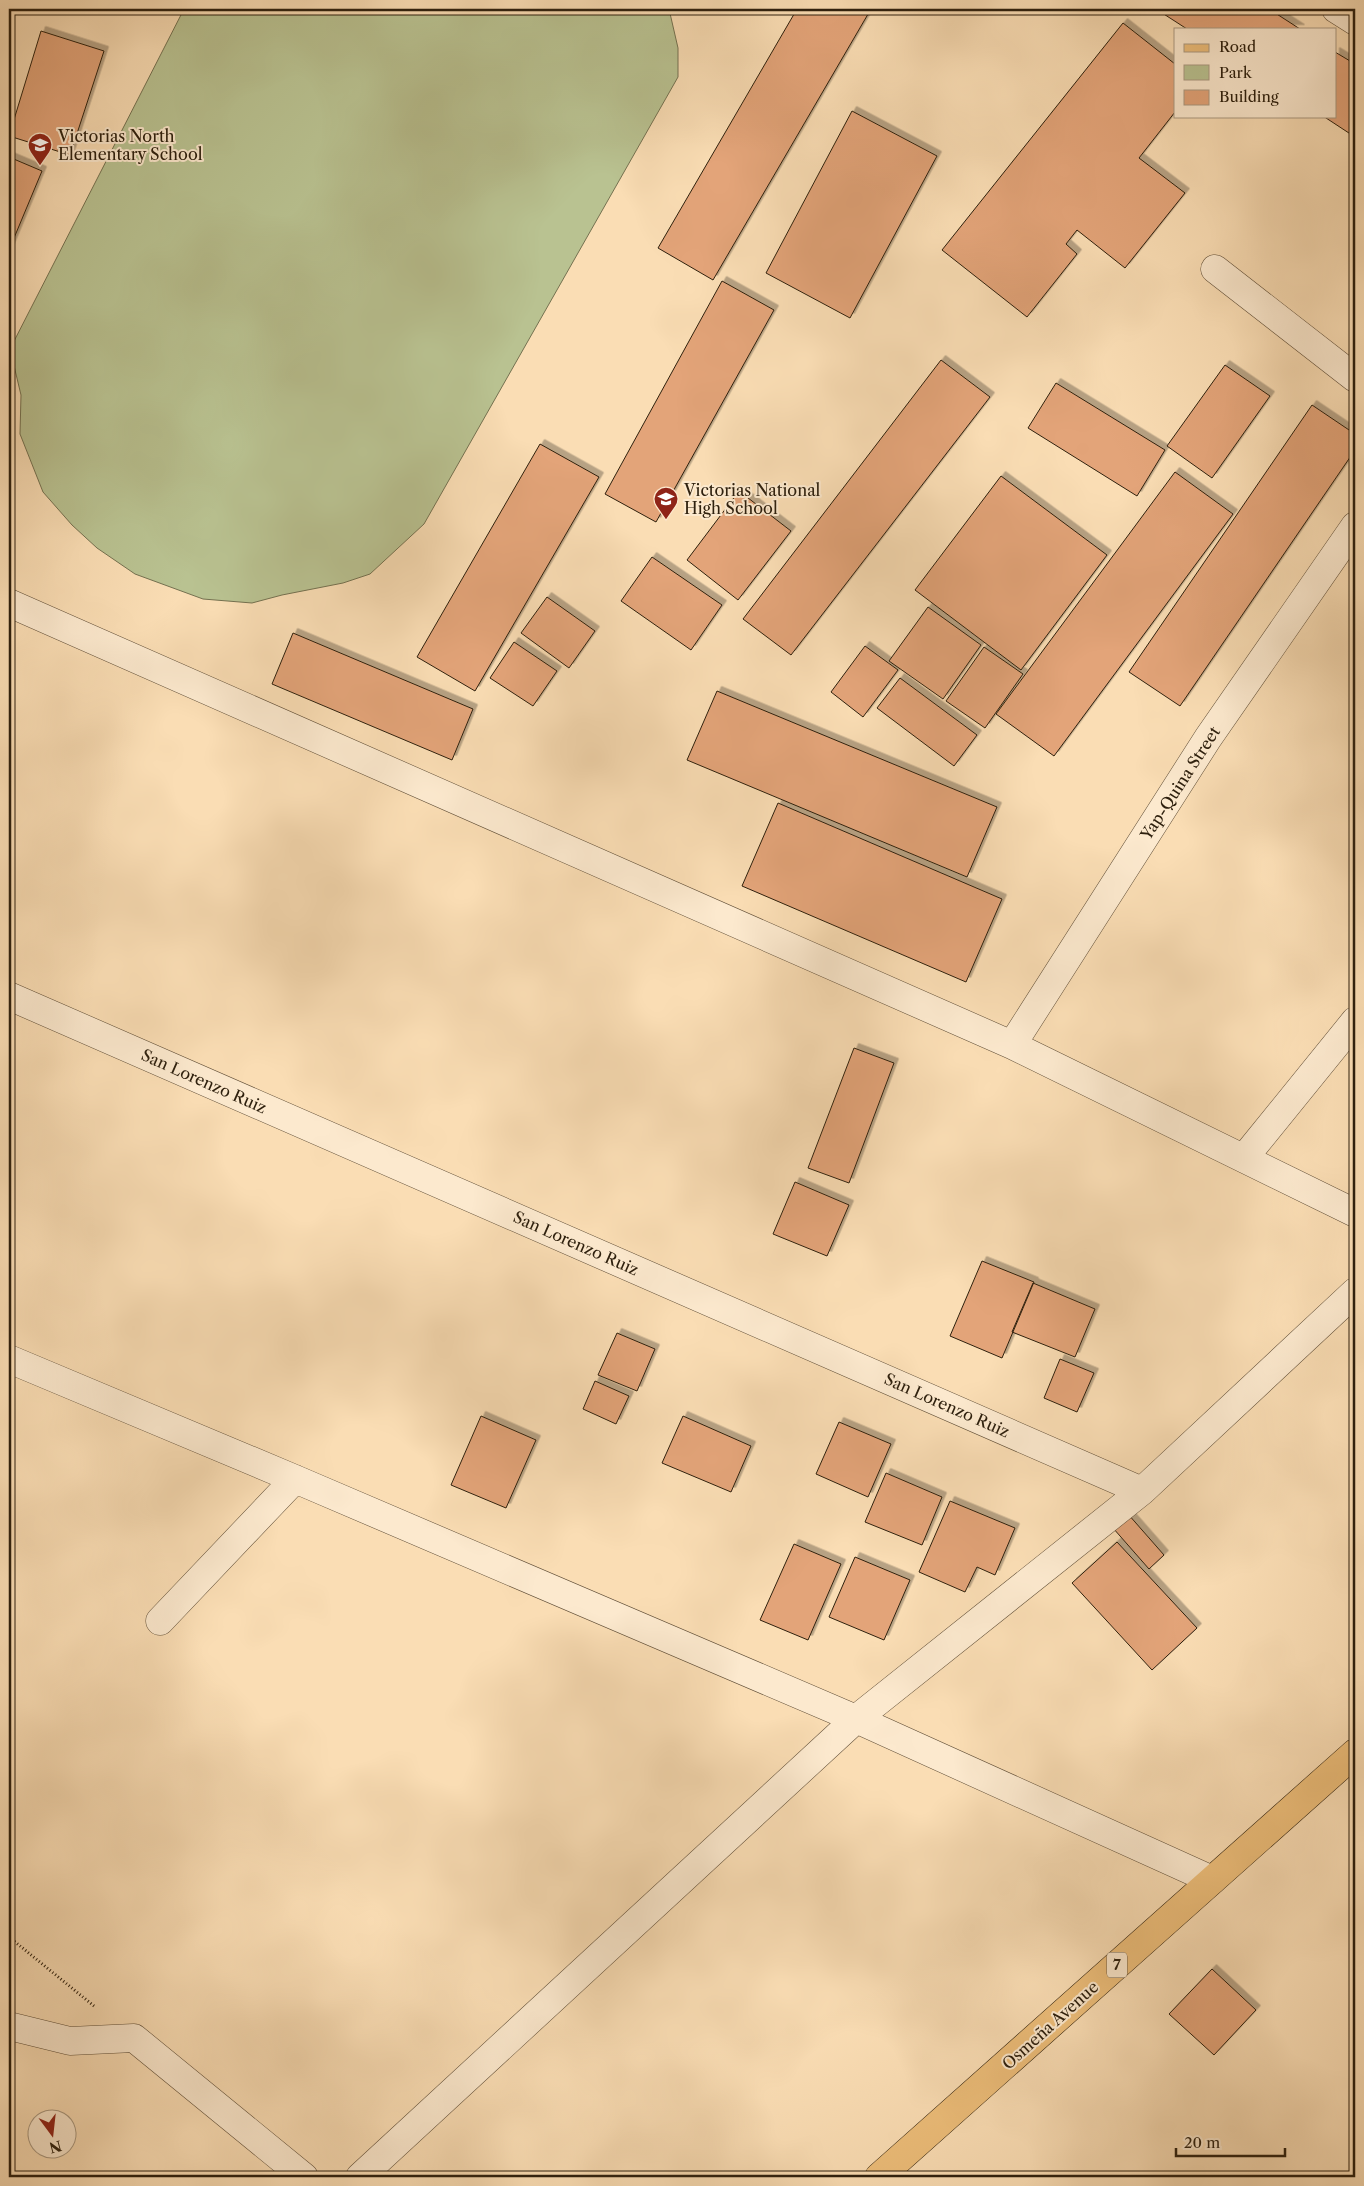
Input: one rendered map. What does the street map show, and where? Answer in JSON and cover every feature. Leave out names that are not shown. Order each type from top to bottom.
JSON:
[{"type":"main road","name":"Osmeña Avenue","points":[[878,2177],[1355,1753]]},
{"type":"street","points":[[1336,9],[1355,20]]},
{"type":"street","points":[[1216,269],[1355,378]]},
{"type":"street","name":"Yap-Quina Street","points":[[1012,1045],[1208,738],[1355,526]]},
{"type":"street","points":[[9,603],[1012,1045],[1355,1214]]},
{"type":"street","name":"San Lorenzo Ruiz","points":[[9,996],[1142,1491]]},
{"type":"street","points":[[1244,1158],[1355,1021]]},
{"type":"street","points":[[360,2177],[856,1719],[1142,1491],[1355,1292]]},
{"type":"street","points":[[9,1359],[295,1478],[856,1719],[1212,1880]]},
{"type":"street","points":[[160,1621],[295,1478]]},
{"type":"street","points":[[9,2026],[70,2041],[134,2038],[304,2177]]},
{"type":"path","points":[[9,1937],[134,2038]]},
{"type":"green space","points":[[184,9],[669,9],[678,48],[678,77],[424,524],[370,574],[343,583],[252,603],[203,599],[135,574],[97,548],[72,525],[43,492],[20,434],[21,395],[10,349]]},
{"type":"building","points":[[797,9],[871,9],[713,280],[658,248]]},
{"type":"building","points":[[1156,9],[1269,9],[1298,28],[1185,28]]},
{"type":"building","points":[[1123,23],[1174,63],[1174,113],[1139,158],[1185,193],[1125,268],[1077,230],[1066,244],[1077,254],[1027,317],[942,250]]},
{"type":"building","points":[[41,31],[104,51],[70,155],[9,136]]},
{"type":"building","points":[[1336,53],[1355,64],[1355,137],[1326,118],[1336,118]]},
{"type":"building","points":[[852,111],[937,156],[850,318],[766,273]]},
{"type":"building","points":[[9,157],[42,171],[9,250]]},
{"type":"building","points":[[722,281],[774,310],[656,522],[605,494]]},
{"type":"building","points":[[941,360],[990,397],[791,655],[743,619]]},
{"type":"building","points":[[1225,365],[1270,396],[1212,478],[1167,446]]},
{"type":"building","points":[[1056,383],[1165,450],[1137,496],[1028,428]]},
{"type":"building","points":[[1312,405],[1355,434],[1355,450],[1180,706],[1129,672]]},
{"type":"building","points":[[540,444],[599,477],[475,691],[417,657]]},
{"type":"building","points":[[1175,472],[1233,514],[1054,756],[996,714]]},
{"type":"building","points":[[1001,476],[1107,555],[1021,670],[915,590]]},
{"type":"building","points":[[739,491],[791,531],[738,600],[687,560]]},
{"type":"building","points":[[652,557],[722,605],[691,650],[621,601]]},
{"type":"building","points":[[547,597],[595,631],[569,668],[521,633]]},
{"type":"building","points":[[928,607],[981,645],[943,699],[889,661]]},
{"type":"building","points":[[293,633],[473,709],[452,760],[272,684]]},
{"type":"building","points":[[514,642],[557,671],[533,706],[490,678]]},
{"type":"building","points":[[865,646],[898,670],[863,717],[831,692]]},
{"type":"building","points":[[984,647],[1023,674],[985,728],[946,701]]},
{"type":"building","points":[[900,678],[977,735],[954,766],[877,708]]},
{"type":"building","points":[[717,691],[997,807],[967,877],[687,760]]},
{"type":"building","points":[[778,803],[1002,899],[966,982],[742,886]]},
{"type":"building","points":[[854,1048],[894,1063],[849,1183],[808,1168]]},
{"type":"building","points":[[795,1182],[849,1205],[827,1256],[773,1234]]},
{"type":"building","points":[[982,1261],[1034,1282],[1002,1358],[950,1336]]},
{"type":"building","points":[[1033,1283],[1095,1309],[1075,1357],[1012,1332]]},
{"type":"building","points":[[617,1333],[655,1349],[637,1391],[598,1375]]},
{"type":"building","points":[[1060,1359],[1094,1373],[1077,1412],[1044,1398]]},
{"type":"building","points":[[595,1381],[629,1396],[616,1424],[583,1409]]},
{"type":"building","points":[[481,1416],[536,1440],[506,1508],[451,1485]]},
{"type":"building","points":[[683,1416],[751,1446],[731,1492],[662,1463]]},
{"type":"building","points":[[839,1422],[891,1444],[868,1497],[816,1474]]},
{"type":"building","points":[[886,1473],[942,1497],[922,1545],[865,1522]]},
{"type":"building","points":[[950,1501],[1015,1528],[995,1575],[977,1567],[965,1592],[919,1572]]},
{"type":"building","points":[[1128,1514],[1164,1555],[1149,1569],[1113,1528]]},
{"type":"building","points":[[1117,1542],[1197,1628],[1152,1670],[1072,1583]]},
{"type":"building","points":[[794,1544],[841,1564],[808,1640],[760,1620]]},
{"type":"building","points":[[855,1557],[910,1580],[884,1640],[829,1617]]},
{"type":"building","points":[[1212,1969],[1256,2010],[1214,2055],[1169,2014]]},
{"type":"place","name":"Victorias North Elementary School","points":[[40,166]]},
{"type":"place","name":"Victorias National High School","points":[[666,520]]}]
